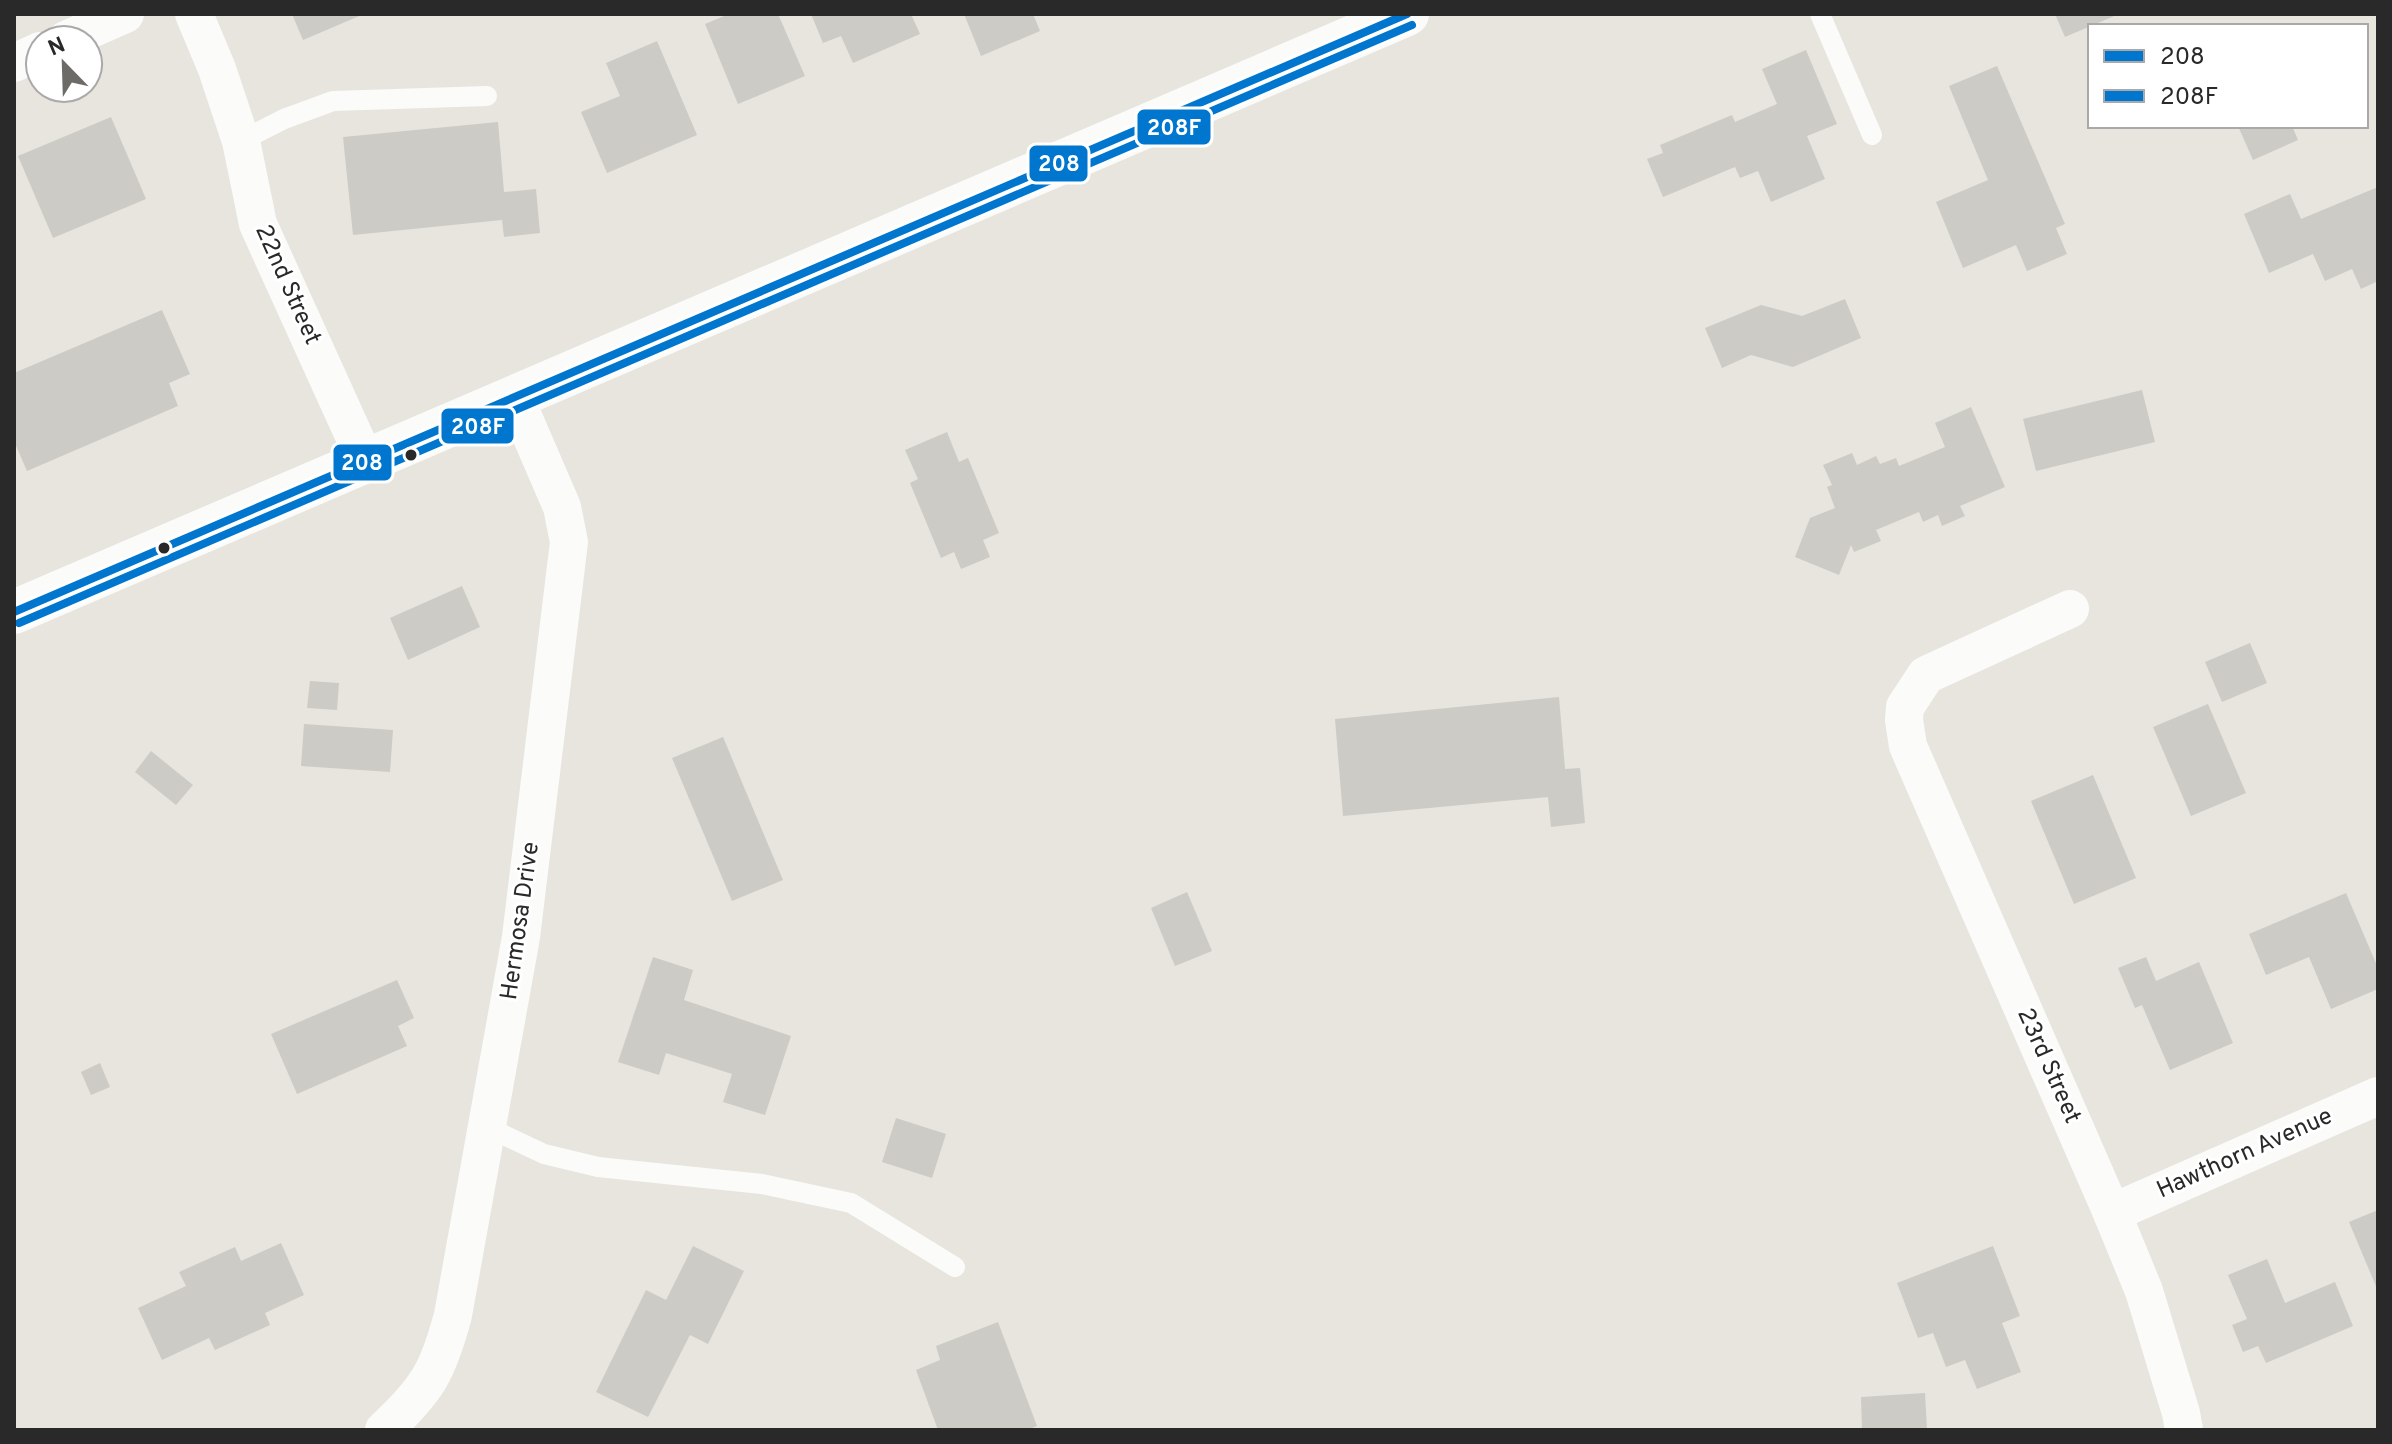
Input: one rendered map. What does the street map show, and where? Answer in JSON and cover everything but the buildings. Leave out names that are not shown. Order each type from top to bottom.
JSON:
[{"type":"main road","points":[[14,612],[1407,14]]},
{"type":"street","points":[[102,24],[125,14]]},
{"type":"street","name":"22nd Street","points":[[194,14],[217,69],[241,141],[258,224],[365,460]]},
{"type":"street","name":"Hermosa Drive","points":[[384,1430],[418,1398],[442,1356],[453,1315],[521,937],[569,542],[562,507],[515,398]]},
{"type":"street","name":"23rd Street","points":[[2070,609],[1926,675],[1905,707],[1904,720],[1908,746],[2144,1291],[2184,1430]]},
{"type":"street","name":"Hawthorn Avenue","points":[[2112,1213],[2378,1096]]},
{"type":"lane","points":[[1820,14],[1872,135]]},
{"type":"lane","points":[[241,141],[284,119],[333,101],[487,96]]},
{"type":"lane","points":[[487,1127],[544,1154],[598,1167],[762,1184],[851,1203],[955,1267]]},
{"type":"transit line","name":"208","points":[[14,612],[1407,14]]},
{"type":"transit line","name":"208F","points":[[19,623],[1412,25]]}]
